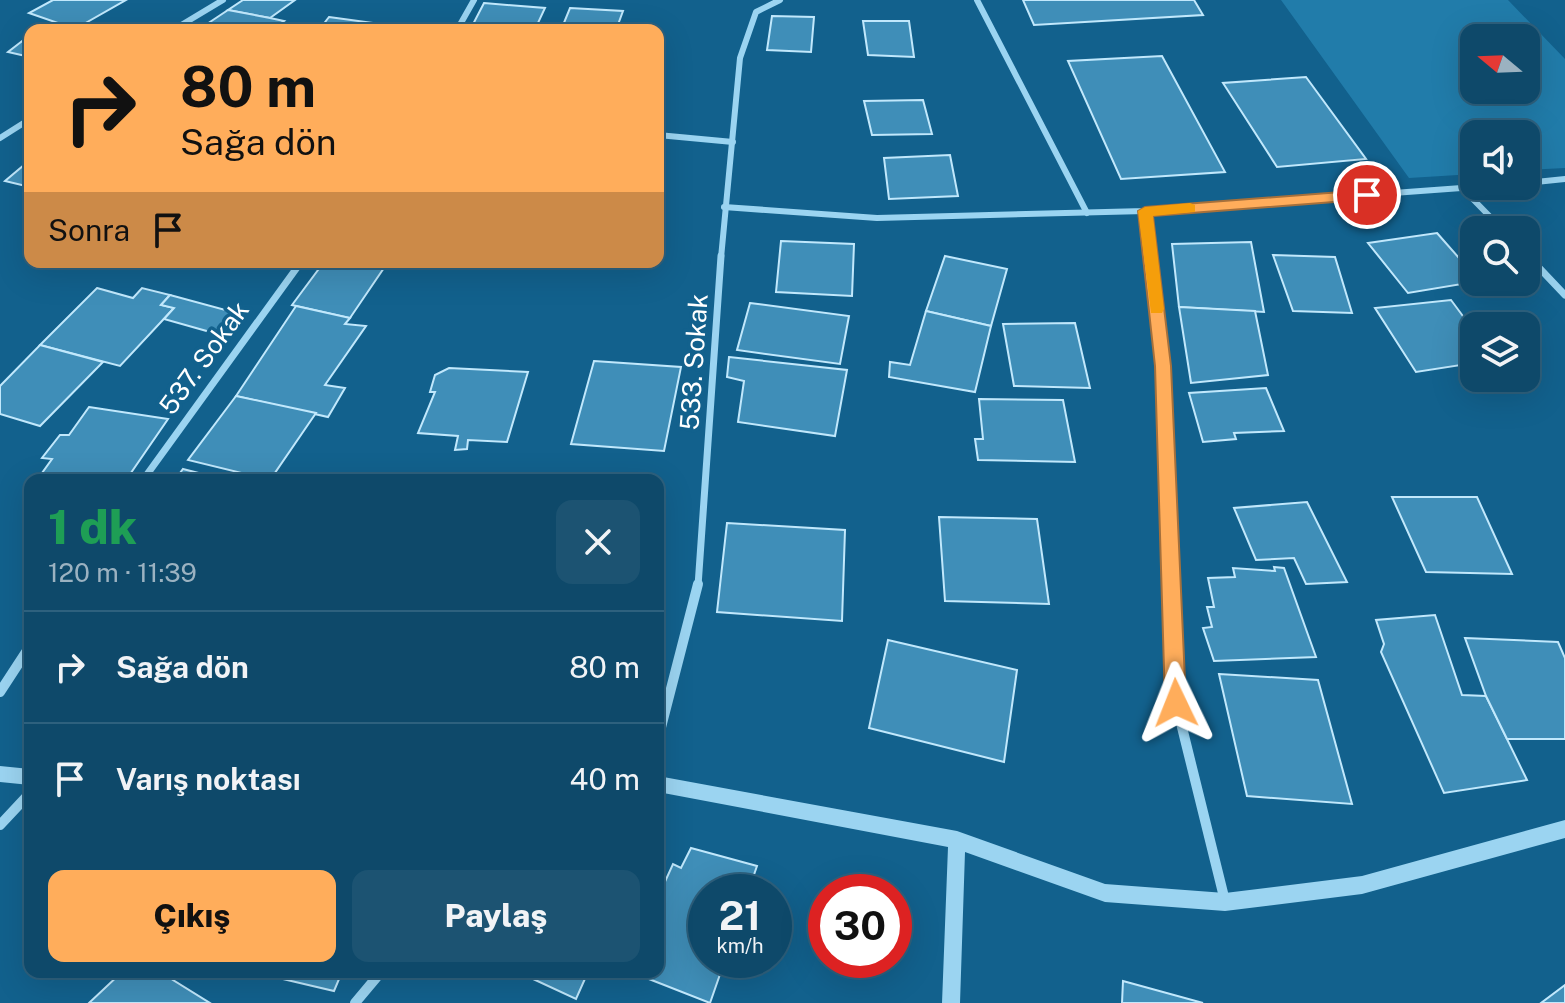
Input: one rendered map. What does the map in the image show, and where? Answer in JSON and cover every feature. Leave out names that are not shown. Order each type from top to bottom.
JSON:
[{"type":"street","points":[[183,24],[223,0]]},
{"type":"street","points":[[460,24],[474,0]]},
{"type":"street","name":"533. Sokak","points":[[664,716],[700,578],[724,207],[740,58],[756,12],[780,0]]},
{"type":"street","points":[[977,0],[1087,213]]},
{"type":"street","points":[[0,138],[24,123]]},
{"type":"street","points":[[664,136],[733,142]]},
{"type":"street","points":[[1540,182],[1565,179]]},
{"type":"street","points":[[724,207],[877,218],[1087,213],[1460,188]]},
{"type":"street","points":[[1474,200],[1489,216]]},
{"type":"street","points":[[1145,211],[1163,366],[1176,703],[1225,902]]},
{"type":"street","name":"537. Sokak","points":[[147,474],[297,268]]},
{"type":"street","points":[[1540,269],[1565,295]]},
{"type":"street","points":[[0,692],[24,655]]},
{"type":"street","points":[[0,774],[24,776]]},
{"type":"street","points":[[664,785],[957,840],[1105,893],[1225,902],[1362,885],[1565,829]]},
{"type":"street","points":[[0,825],[24,799]]},
{"type":"street","points":[[951,1003],[957,840]]},
{"type":"street","points":[[355,1003],[376,978]]},
{"type":"shaded area","points":[[1281,0],[1508,0],[1531,24],[1460,24],[1460,104],[1540,104],[1540,33],[1565,59],[1565,168],[1540,169],[1540,120],[1460,120],[1460,175],[1409,178]]},
{"type":"building","points":[[53,0],[126,0],[84,24],[61,24],[29,13]]},
{"type":"building","points":[[243,0],[295,0],[270,18],[228,10]]},
{"type":"building","points":[[1023,0],[1194,0],[1203,15],[1034,25]]},
{"type":"building","points":[[484,3],[545,8],[537,24],[473,24]]},
{"type":"building","points":[[570,8],[623,11],[618,24],[563,24]]},
{"type":"building","points":[[228,10],[284,21],[280,24],[207,24]]},
{"type":"building","points":[[772,16],[814,17],[811,52],[767,50]]},
{"type":"building","points":[[329,17],[380,24],[324,24]]},
{"type":"building","points":[[863,21],[909,21],[914,57],[868,55]]},
{"type":"building","points":[[24,40],[24,56],[8,52]]},
{"type":"building","points":[[1162,56],[1225,172],[1121,179],[1068,61]]},
{"type":"building","points":[[1306,77],[1366,159],[1277,167],[1223,83]]},
{"type":"building","points":[[923,100],[932,134],[872,135],[864,101]]},
{"type":"building","points":[[950,155],[958,196],[889,199],[884,158]]},
{"type":"building","points":[[24,165],[24,186],[5,181]]},
{"type":"building","points":[[1437,233],[1460,259],[1460,284],[1408,293],[1368,243]]},
{"type":"building","points":[[781,241],[854,244],[852,296],[776,292]]},
{"type":"building","points":[[1251,242],[1264,312],[1179,307],[1172,244]]},
{"type":"building","points":[[1273,255],[1335,257],[1352,313],[1293,311]]},
{"type":"building","points":[[945,256],[1007,269],[991,326],[926,311]]},
{"type":"building","points":[[320,268],[384,268],[350,318],[292,305]]},
{"type":"building","points":[[97,288],[133,298],[142,288],[170,295],[161,305],[174,308],[120,366],[40,345]]},
{"type":"building","points":[[170,295],[244,315],[228,337],[164,319],[174,308],[161,305]]},
{"type":"building","points":[[1451,300],[1460,312],[1460,365],[1416,372],[1375,308]]},
{"type":"building","points":[[750,303],[849,316],[840,364],[737,350]]},
{"type":"building","points":[[296,306],[350,318],[345,324],[366,326],[325,385],[345,388],[328,417],[236,396]]},
{"type":"building","points":[[1179,307],[1255,311],[1268,375],[1191,383]]},
{"type":"building","points":[[926,311],[991,326],[975,392],[889,377],[890,362],[910,365]]},
{"type":"building","points":[[1075,323],[1090,388],[1014,386],[1003,324]]},
{"type":"building","points":[[40,345],[103,362],[40,426],[0,414],[0,386]]},
{"type":"building","points":[[729,357],[847,370],[835,436],[738,422],[744,381],[727,377]]},
{"type":"building","points":[[594,361],[681,367],[664,451],[571,444]]},
{"type":"building","points":[[449,368],[528,372],[507,442],[468,440],[467,449],[455,450],[458,436],[418,433],[435,392],[430,392],[435,375]]},
{"type":"building","points":[[1266,388],[1284,431],[1234,433],[1236,439],[1203,442],[1189,393]]},
{"type":"building","points":[[236,396],[316,413],[274,474],[245,474],[188,460]]},
{"type":"building","points":[[979,399],[1063,400],[1075,462],[978,460],[975,439],[983,439]]},
{"type":"building","points":[[89,407],[168,419],[130,474],[41,474],[52,459],[42,458],[60,435],[69,435]]},
{"type":"building","points":[[183,469],[203,474],[179,474]]},
{"type":"building","points":[[1392,497],[1477,497],[1512,574],[1426,572]]},
{"type":"building","points":[[1307,502],[1347,582],[1306,584],[1294,558],[1256,560],[1234,508]]},
{"type":"building","points":[[939,517],[1037,519],[1049,604],[945,601]]},
{"type":"building","points":[[727,523],[845,530],[842,621],[717,612]]},
{"type":"building","points":[[1274,567],[1284,568],[1316,657],[1214,661],[1203,628],[1212,627],[1207,607],[1214,607],[1208,578],[1235,577],[1233,568],[1275,571]]},
{"type":"building","points":[[1435,615],[1462,695],[1486,696],[1527,780],[1444,793],[1381,652],[1384,644],[1376,620]]},
{"type":"building","points":[[1465,638],[1558,642],[1565,658],[1565,739],[1507,739],[1486,696]]},
{"type":"building","points":[[888,640],[1017,670],[1004,762],[869,728]]},
{"type":"building","points":[[1219,674],[1318,680],[1352,804],[1247,796]]},
{"type":"building","points":[[691,848],[757,866],[754,874],[688,874],[688,978],[719,978],[710,1003],[646,978],[664,978],[664,884],[673,864],[681,868]]},
{"type":"building","points":[[116,978],[170,978],[210,1003],[89,1003]]},
{"type":"building","points":[[279,978],[339,978],[334,991]]},
{"type":"building","points":[[531,978],[585,978],[576,999]]},
{"type":"building","points":[[1123,981],[1203,1003],[1122,1003]]},
{"type":"building","points":[[1565,985],[1565,1003],[1541,1003]]},
{"type":"slow traffic","points":[[1156,309],[1145,211],[1190,208]]},
{"type":"route","points":[[1176,703],[1163,366],[1145,211],[1367,195]]}]
